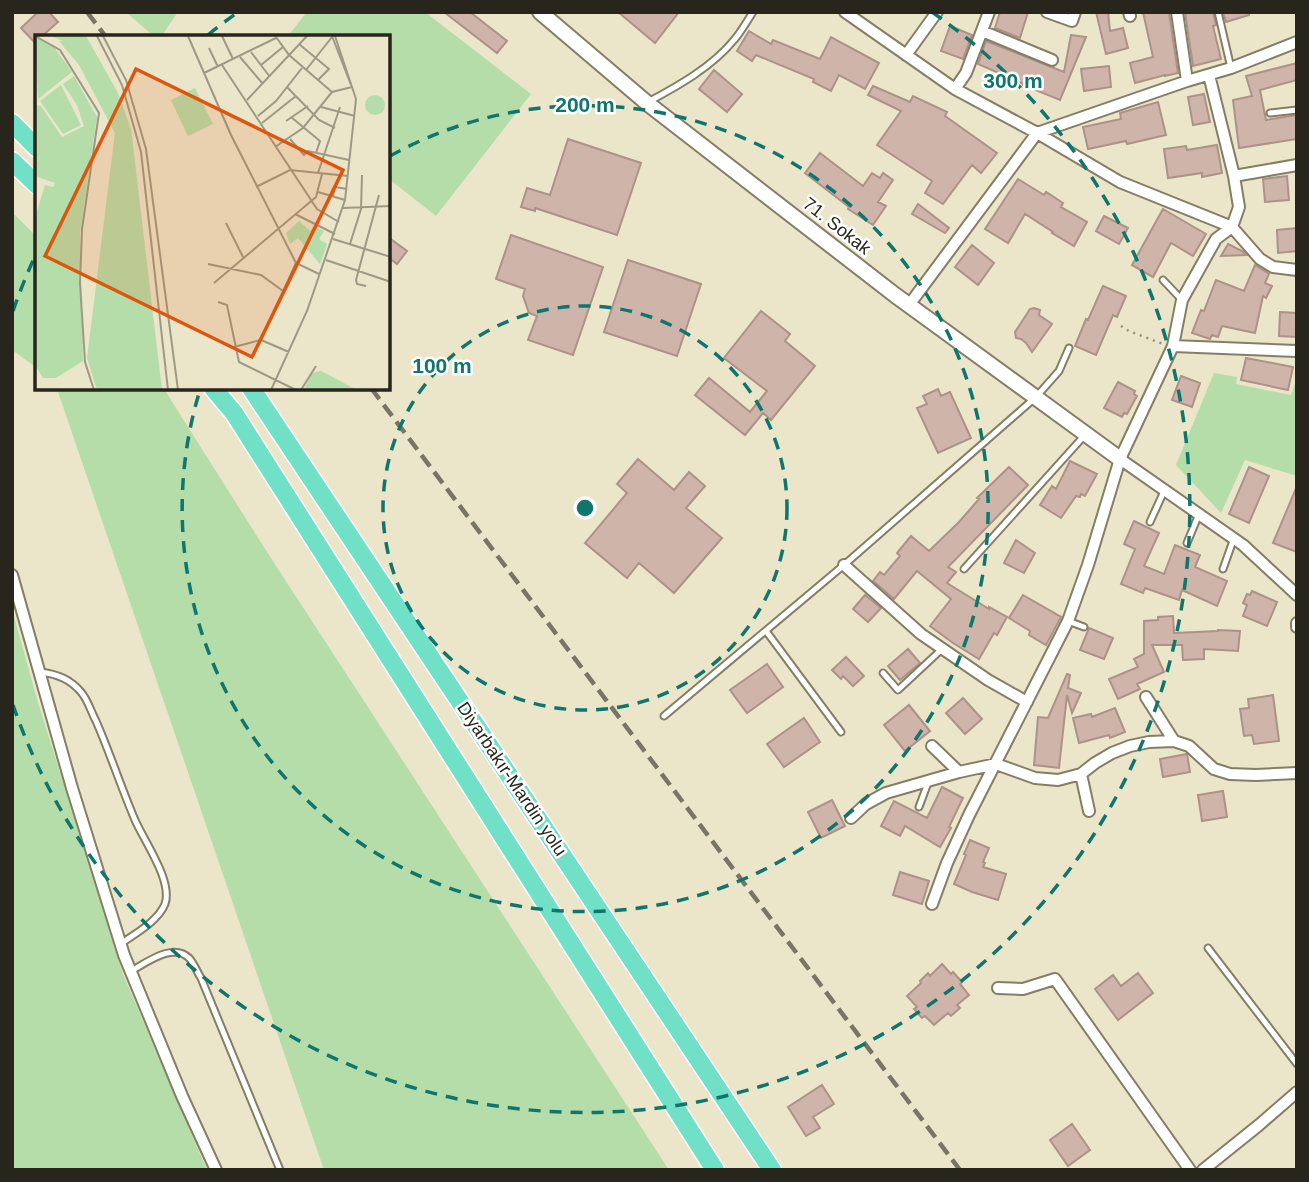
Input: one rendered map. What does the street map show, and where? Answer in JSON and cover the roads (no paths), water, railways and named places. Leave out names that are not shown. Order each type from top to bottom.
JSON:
[{"type":"highway","points":[[12,123],[35,146]]},
{"type":"highway","points":[[12,160],[35,184]]},
{"type":"highway","name":"Diyarbakır-Mardin yolu","points":[[215,390],[234,413],[715,1170]]},
{"type":"highway","name":"Diyarbakır-Mardin yolu","points":[[252,390],[772,1170]]},
{"type":"street","name":"71. Sokak","points":[[540,12],[647,103],[909,305],[1120,459]]},
{"type":"street","points":[[906,55],[937,12]]},
{"type":"street","points":[[955,89],[966,73],[989,12]]},
{"type":"street","points":[[1047,12],[1072,21],[1075,12]]},
{"type":"street","points":[[1177,12],[1187,81]]},
{"type":"street","points":[[848,13],[955,89],[1120,182],[1232,227],[1259,259],[1273,267],[1297,270]]},
{"type":"street","points":[[982,31],[1052,60]]},
{"type":"street","points":[[909,305],[1037,133],[1231,68],[1297,42]]},
{"type":"street","points":[[932,904],[969,815],[1068,621],[1120,459],[1173,346],[1182,300],[1216,239],[1232,227],[1239,207],[1209,75]]},
{"type":"street","points":[[1234,176],[1297,165]]},
{"type":"street","points":[[1173,346],[1297,351]]},
{"type":"street","points":[[1120,459],[1234,538],[1297,594]]},
{"type":"street","points":[[844,565],[921,634],[988,680],[1027,702]]},
{"type":"street","points":[[12,575],[72,788],[121,944],[182,1096],[216,1170]]},
{"type":"street","points":[[1146,697],[1174,741]]},
{"type":"street","points":[[851,818],[866,804],[886,793],[959,772],[996,764],[1035,778],[1058,780],[1081,774],[1112,753],[1149,742],[1174,741],[1189,746],[1214,769],[1230,774],[1297,773]]},
{"type":"street","points":[[932,746],[959,772]]},
{"type":"street","points":[[1081,774],[1089,811]]},
{"type":"street","points":[[998,988],[1023,989],[1055,979],[1190,1170]]},
{"type":"street","points":[[1203,1170],[1297,1092]]},
{"type":"lane","points":[[647,103],[707,66],[734,41],[753,12]]},
{"type":"lane","points":[[1218,12],[1231,68]]},
{"type":"lane","points":[[1270,113],[1297,110]]},
{"type":"lane","points":[[1163,280],[1182,300]]},
{"type":"lane","points":[[664,716],[844,565],[1036,397],[1059,371],[1069,348]]},
{"type":"lane","points":[[964,569],[1086,434]]},
{"type":"lane","points":[[1150,522],[1165,489]]},
{"type":"lane","points":[[1187,543],[1199,514]]},
{"type":"lane","points":[[1223,569],[1234,538]]},
{"type":"lane","points":[[1068,621],[1084,627]]},
{"type":"lane","points":[[766,631],[841,732]]},
{"type":"lane","points":[[883,673],[898,690],[942,649]]},
{"type":"lane","points":[[40,672],[71,682],[84,695],[166,891],[164,905],[150,924],[121,944]]},
{"type":"lane","points":[[919,807],[929,780]]},
{"type":"lane","points":[[1208,948],[1297,1064]]},
{"type":"lane","points":[[131,971],[161,955],[177,952],[188,957],[201,978],[280,1170]]},
{"type":"railway","points":[[87,12],[104,35]]},
{"type":"railway","points":[[373,390],[960,1170]]}]
